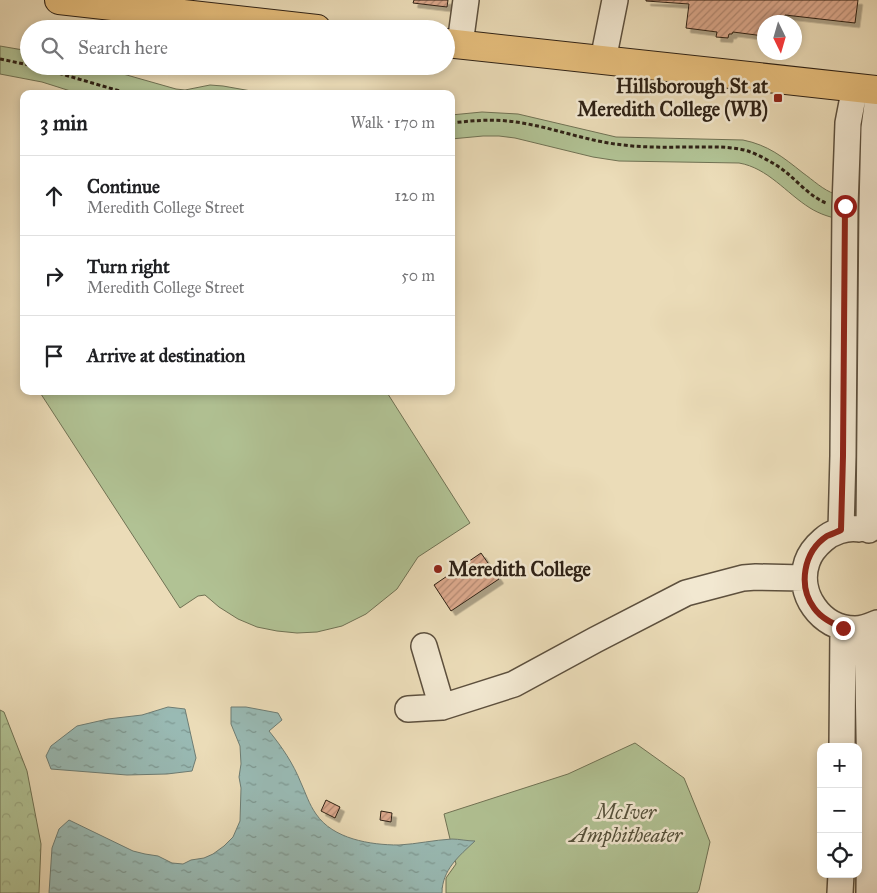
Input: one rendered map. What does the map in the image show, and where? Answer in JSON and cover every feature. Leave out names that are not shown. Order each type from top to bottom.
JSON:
[{"type":"main road","points":[[60,0],[237,20]]},
{"type":"main road","points":[[455,44],[866,89]]},
{"type":"street","points":[[455,37],[466,0]]},
{"type":"street","points":[[603,60],[615,0]]},
{"type":"street","points":[[841,530],[845,206],[848,122],[866,89]]},
{"type":"street","points":[[862,626],[827,621],[815,609],[807,594],[804,578],[807,562],[815,548],[827,537],[841,530],[856,528],[873,532],[871,456],[872,207],[874,128],[877,105]]},
{"type":"street","points":[[843,456],[871,456]]},
{"type":"street","points":[[408,709],[442,707],[514,684],[686,593],[756,576],[804,578]]},
{"type":"street","points":[[843,743],[862,626]]},
{"type":"street","points":[[862,626],[864,783],[869,893]]},
{"type":"street","points":[[424,646],[442,707]]},
{"type":"street","points":[[840,893],[841,878]]},
{"type":"path","points":[[0,59],[20,63]]},
{"type":"path","points":[[65,75],[116,90]]},
{"type":"path","points":[[455,123],[483,120],[506,121],[622,145],[724,147],[747,151],[766,159],[785,171],[816,198],[834,204]]},
{"type":"green space","points":[[0,46],[20,49],[20,75],[127,75],[185,90],[67,90],[42,82],[0,74]]},
{"type":"green space","points":[[210,85],[246,90],[185,90]]},
{"type":"green space","points":[[482,112],[518,114],[616,137],[743,140],[752,142],[775,152],[818,185],[831,192],[850,197],[877,198],[877,222],[842,220],[826,216],[801,202],[768,175],[739,163],[619,161],[593,157],[515,138],[483,136],[455,139],[455,115]]},
{"type":"green space","points":[[42,395],[389,395],[470,523],[418,557],[397,589],[366,614],[342,626],[317,632],[297,633],[257,627],[238,619],[205,595],[198,596],[180,608]]},
{"type":"green space","points":[[0,710],[4,712],[27,771],[41,844],[39,893],[0,893]]},
{"type":"green space","name":"McIver Amphitheater","points":[[635,743],[684,778],[710,842],[697,893],[446,893],[446,878],[456,864],[444,814],[568,774]]},
{"type":"water","points":[[168,707],[185,709],[196,758],[192,771],[127,775],[51,769],[46,756],[51,746],[77,726],[108,719],[142,715]]},
{"type":"water","points":[[231,707],[246,707],[278,713],[282,720],[269,731],[291,762],[316,814],[323,823],[342,835],[364,842],[388,845],[452,839],[475,841],[448,870],[442,893],[49,893],[52,848],[59,829],[69,820],[133,851],[158,856],[172,863],[183,864],[191,860],[204,858],[213,854],[233,837],[240,821],[241,788],[239,777],[241,764],[240,746],[231,724]]},
{"type":"building","points":[[414,0],[448,0],[447,7],[413,3]]},
{"type":"building","points":[[858,0],[855,23],[802,17],[802,15],[757,15],[757,35],[733,32],[729,34],[728,38],[716,37],[717,32],[686,28],[689,4],[646,1]]},
{"type":"building","points":[[851,481],[859,481],[859,492],[851,492]]},
{"type":"building","points":[[481,553],[499,579],[451,611],[434,585]]},
{"type":"building","points":[[326,800],[340,807],[335,818],[321,811]]},
{"type":"building","points":[[381,811],[392,813],[391,822],[380,820]]},
{"type":"place","name":"Hillsborough St at Meredith College (WB)","points":[[778,98]]},
{"type":"place","name":"Meredith College","points":[[438,569]]},
{"type":"route","points":[[843,628],[827,621],[815,609],[807,594],[804,578],[807,562],[815,548],[827,537],[841,530],[845,206]]}]
